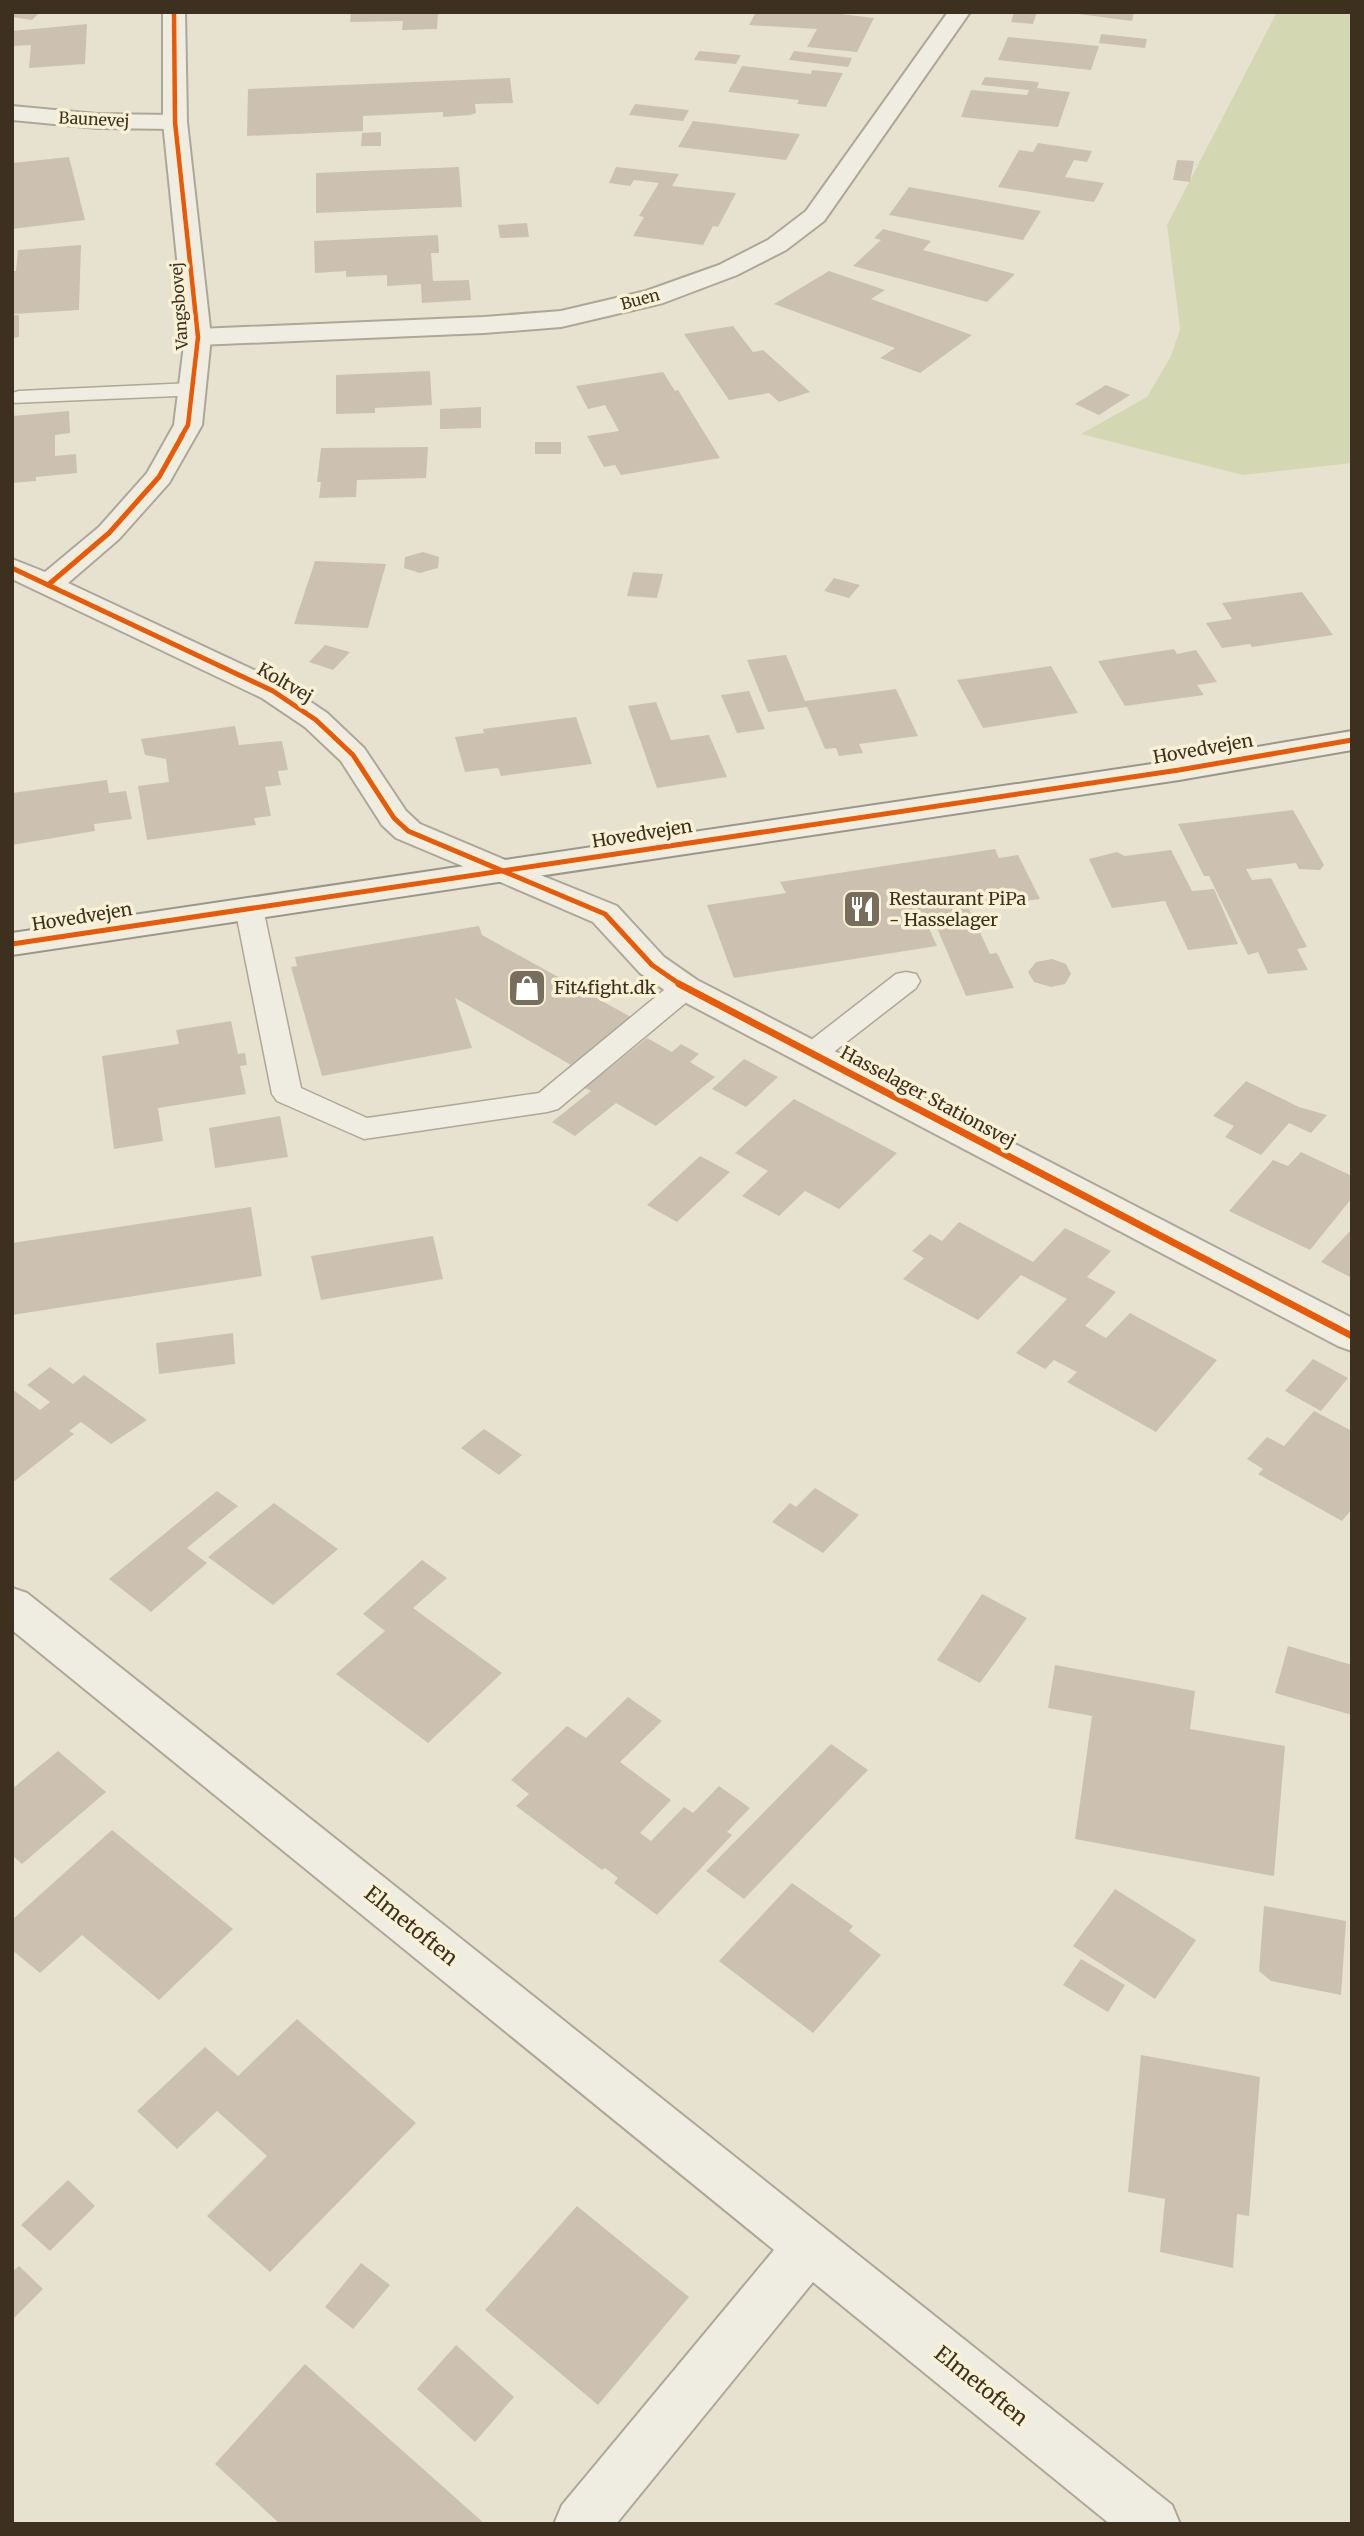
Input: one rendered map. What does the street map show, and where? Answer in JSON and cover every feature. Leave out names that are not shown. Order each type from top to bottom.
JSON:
[{"type":"street","name":"Vangsbovej","points":[[48,585],[109,533],[159,478],[188,425],[198,337],[175,122],[174,12]]},
{"type":"street","name":"Buen","points":[[198,337],[484,325],[561,319],[654,297],[728,270],[777,245],[815,216],[959,12]]},
{"type":"street","name":"Baunevej","points":[[12,113],[97,121],[175,122]]},
{"type":"street","name":"Koltvej","points":[[12,568],[274,691],[316,720],[353,755],[394,818],[408,831],[503,871]]},
{"type":"street","name":"Hovedvejen","points":[[1277,752],[1352,734]]},
{"type":"street","name":"Hovedvejen","points":[[12,944],[1179,770],[1352,740]]},
{"type":"street","name":"Hasselager Stationsvej","points":[[503,871],[605,914],[652,965],[685,988],[1352,1336]]},
{"type":"street","name":"Elmetoften","points":[[12,1605],[1153,2524]]},
{"type":"street","points":[[581,2524],[809,2248]]},
{"type":"lane","points":[[19,398],[192,390]]},
{"type":"lane","points":[[249,908],[287,1094],[363,1129],[547,1102],[685,988]]},
{"type":"lane","points":[[812,1054],[906,981]]},
{"type":"green space","points":[[1277,12],[1352,12],[1352,463],[1243,475],[1081,434],[1147,397],[1171,356],[1180,329],[1167,225]]},
{"type":"building","points":[[12,12],[40,12],[32,20],[12,17]]},
{"type":"building","points":[[351,12],[438,12],[437,29],[402,30],[403,21],[350,22]]},
{"type":"building","points":[[756,12],[824,12],[874,18],[857,52],[807,47],[817,29],[749,25]]},
{"type":"building","points":[[1014,12],[1037,12],[1033,24],[1011,22]]},
{"type":"building","points":[[1063,12],[1134,12],[1132,21]]},
{"type":"building","points":[[87,24],[85,64],[29,68],[31,45],[12,46],[12,31]]},
{"type":"building","points":[[1101,34],[1147,39],[1145,48],[1099,43]]},
{"type":"building","points":[[1008,37],[1099,46],[1091,70],[998,60]]},
{"type":"building","points":[[699,51],[741,55],[736,64],[694,60]]},
{"type":"building","points":[[794,51],[852,58],[848,67],[789,60]]},
{"type":"building","points":[[742,66],[811,74],[812,70],[843,73],[826,107],[797,104],[799,100],[728,92]]},
{"type":"building","points":[[985,77],[1039,82],[1037,88],[1070,92],[1058,127],[961,117],[971,90],[1027,95],[1029,90],[981,85]]},
{"type":"building","points":[[510,78],[513,103],[475,104],[476,113],[470,115],[443,117],[443,112],[363,116],[363,131],[247,136],[248,89]]},
{"type":"building","points":[[635,104],[689,110],[683,121],[629,115]]},
{"type":"building","points":[[693,121],[800,134],[786,160],[678,147]]},
{"type":"building","points":[[381,132],[381,146],[361,146],[362,133]]},
{"type":"building","points":[[1038,143],[1092,151],[1087,162],[1074,160],[1065,177],[1104,183],[1094,202],[998,187],[1019,150],[1033,152]]},
{"type":"building","points":[[69,157],[85,220],[12,229],[12,163]]},
{"type":"building","points":[[1177,160],[1194,161],[1190,182],[1173,180]]},
{"type":"building","points":[[459,167],[462,207],[316,213],[316,173]]},
{"type":"building","points":[[616,167],[679,174],[672,186],[736,193],[718,227],[713,226],[703,245],[633,236],[644,217],[639,216],[659,183],[634,180],[630,186],[609,183]]},
{"type":"building","points":[[909,187],[1041,211],[1023,240],[889,215]]},
{"type":"building","points":[[527,223],[529,237],[500,238],[498,225]]},
{"type":"building","points":[[883,229],[931,241],[923,250],[1015,274],[987,302],[853,266],[881,240],[874,238]]},
{"type":"building","points":[[438,235],[439,253],[431,253],[433,281],[469,280],[471,300],[422,303],[421,284],[387,286],[387,275],[346,277],[346,271],[315,273],[314,241]]},
{"type":"building","points":[[81,245],[79,310],[13,314],[12,271],[16,271],[18,250]]},
{"type":"building","points":[[829,271],[885,290],[871,299],[972,335],[920,373],[880,358],[895,348],[774,304]]},
{"type":"building","points":[[12,315],[19,315],[19,337],[12,338]]},
{"type":"building","points":[[733,326],[753,352],[763,350],[810,392],[779,402],[769,393],[729,400],[684,334]]},
{"type":"building","points":[[430,371],[432,405],[375,408],[375,413],[336,414],[336,375]]},
{"type":"building","points":[[663,372],[675,391],[678,390],[720,458],[621,475],[615,465],[604,467],[587,436],[619,431],[605,405],[588,409],[576,386]]},
{"type":"building","points":[[1106,385],[1130,395],[1099,415],[1075,404]]},
{"type":"building","points":[[481,407],[481,428],[440,429],[440,409]]},
{"type":"building","points":[[69,411],[70,433],[55,435],[55,456],[76,454],[77,473],[36,477],[36,481],[12,483],[12,416]]},
{"type":"building","points":[[535,442],[561,442],[561,454],[535,454]]},
{"type":"building","points":[[428,447],[426,478],[357,480],[356,497],[319,498],[321,482],[317,482],[321,448]]},
{"type":"building","points":[[423,552],[439,557],[438,568],[420,573],[404,568],[405,557]]},
{"type":"building","points":[[315,561],[386,564],[368,628],[294,624]]},
{"type":"building","points":[[633,572],[663,574],[657,598],[627,596]]},
{"type":"building","points":[[834,578],[860,585],[849,598],[824,591]]},
{"type":"building","points":[[1302,592],[1333,635],[1252,647],[1250,644],[1222,648],[1206,623],[1232,619],[1222,603]]},
{"type":"building","points":[[325,645],[350,652],[333,670],[309,662]]},
{"type":"building","points":[[1174,649],[1177,654],[1196,650],[1217,682],[1197,685],[1204,695],[1125,706],[1098,661]]},
{"type":"building","points":[[786,655],[805,701],[896,689],[918,736],[859,744],[863,753],[839,756],[836,748],[825,749],[807,707],[768,712],[747,660]]},
{"type":"building","points":[[1051,666],[1078,713],[983,728],[957,680]]},
{"type":"building","points":[[749,691],[765,729],[737,733],[721,695]]},
{"type":"building","points":[[656,702],[671,740],[709,735],[727,777],[657,788],[628,706]]},
{"type":"building","points":[[576,717],[592,764],[501,776],[498,768],[465,772],[455,737],[484,733],[483,729]]},
{"type":"building","points":[[235,726],[239,745],[282,741],[288,770],[278,771],[281,785],[265,787],[271,816],[254,818],[256,825],[147,840],[138,786],[169,782],[166,759],[145,755],[141,739]]},
{"type":"building","points":[[107,780],[109,793],[126,791],[132,819],[94,824],[95,831],[12,845],[12,793]]},
{"type":"building","points":[[1293,810],[1324,865],[1320,870],[1299,869],[1296,863],[1246,869],[1252,880],[1271,878],[1307,947],[1297,949],[1308,970],[1268,974],[1258,952],[1248,955],[1209,876],[1204,876],[1178,824]]},
{"type":"building","points":[[995,849],[999,858],[1018,855],[1040,899],[969,909],[990,954],[997,953],[1014,988],[966,996],[931,914],[923,915],[937,946],[734,978],[707,905],[786,893],[780,882]]},
{"type":"building","points":[[1171,850],[1192,891],[1214,889],[1238,944],[1188,950],[1165,901],[1112,908],[1089,859],[1117,852],[1125,856]]},
{"type":"building","points":[[479,926],[482,935],[631,1017],[571,1065],[455,998],[472,1048],[322,1076],[291,967],[297,966],[295,957]]},
{"type":"building","points":[[1052,959],[1066,964],[1071,974],[1065,984],[1051,987],[1034,982],[1028,972],[1036,962]]},
{"type":"building","points":[[231,1021],[238,1054],[245,1053],[247,1065],[240,1066],[246,1094],[158,1108],[163,1141],[114,1149],[102,1056],[179,1044],[176,1030]]},
{"type":"building","points":[[647,1038],[672,1052],[681,1044],[699,1054],[690,1062],[715,1077],[656,1126],[616,1103],[575,1136],[552,1122],[591,1091],[585,1088]]},
{"type":"building","points":[[744,1059],[778,1077],[746,1107],[712,1089]]},
{"type":"building","points":[[1246,1081],[1299,1107],[1327,1115],[1311,1133],[1289,1123],[1261,1155],[1225,1137],[1234,1126],[1213,1116]]},
{"type":"building","points":[[794,1099],[897,1153],[839,1209],[805,1191],[779,1216],[742,1196],[768,1171],[735,1153]]},
{"type":"building","points":[[280,1116],[288,1157],[215,1168],[209,1128]]},
{"type":"building","points":[[1301,1152],[1352,1176],[1352,1198],[1310,1250],[1229,1211],[1273,1160],[1288,1166]]},
{"type":"building","points":[[700,1156],[730,1172],[677,1222],[647,1205]]},
{"type":"building","points":[[251,1207],[262,1276],[12,1315],[12,1243]]},
{"type":"building","points":[[959,1222],[1033,1262],[1065,1228],[1111,1251],[1087,1277],[1116,1292],[1085,1326],[1106,1338],[1130,1313],[1217,1360],[1156,1432],[1067,1382],[1077,1372],[1054,1360],[1045,1369],[1016,1353],[1067,1299],[1021,1275],[978,1320],[903,1279],[924,1258],[912,1251],[930,1234],[942,1241]]},
{"type":"building","points":[[1352,1229],[1352,1278],[1321,1262]]},
{"type":"building","points":[[433,1236],[443,1279],[321,1300],[311,1256]]},
{"type":"building","points":[[233,1333],[235,1364],[159,1374],[156,1343]]},
{"type":"building","points":[[1313,1359],[1348,1378],[1321,1411],[1285,1391]]},
{"type":"building","points":[[50,1367],[73,1384],[84,1375],[147,1420],[111,1444],[81,1422],[69,1431],[74,1434],[12,1483],[12,1389],[40,1410],[50,1402],[27,1385]]},
{"type":"building","points":[[1314,1411],[1352,1431],[1352,1509],[1342,1521],[1258,1474],[1263,1469],[1247,1459],[1267,1437],[1284,1446]]},
{"type":"building","points":[[484,1429],[522,1455],[499,1475],[461,1448]]},
{"type":"building","points":[[815,1488],[859,1515],[823,1553],[772,1522],[790,1503],[796,1507]]},
{"type":"building","points":[[217,1491],[238,1506],[187,1548],[207,1563],[151,1612],[109,1579]]},
{"type":"building","points":[[274,1503],[338,1549],[273,1605],[208,1557]]},
{"type":"building","points":[[422,1560],[447,1578],[413,1608],[502,1673],[428,1743],[336,1674],[385,1631],[363,1614]]},
{"type":"building","points":[[982,1594],[1027,1618],[980,1683],[937,1660]]},
{"type":"building","points":[[1288,1646],[1352,1665],[1352,1715],[1275,1693]]},
{"type":"building","points":[[1055,1665],[1195,1691],[1190,1729],[1285,1746],[1274,1876],[1075,1839],[1092,1716],[1048,1708]]},
{"type":"building","points":[[628,1697],[662,1721],[620,1762],[671,1800],[640,1833],[651,1841],[684,1807],[693,1813],[719,1786],[750,1808],[727,1832],[732,1835],[657,1915],[614,1883],[618,1878],[605,1868],[602,1870],[516,1806],[529,1794],[511,1780],[567,1726],[586,1738]]},
{"type":"building","points":[[831,1744],[868,1770],[744,1899],[706,1871]]},
{"type":"building","points":[[58,1751],[106,1792],[22,1864],[12,1855],[12,1789]]},
{"type":"building","points":[[112,1830],[233,1929],[159,2000],[82,1935],[40,1973],[12,1950],[12,1920]]},
{"type":"building","points":[[792,1883],[853,1926],[849,1931],[881,1955],[813,2033],[719,1961]]},
{"type":"building","points":[[1115,1889],[1196,1940],[1155,1999],[1073,1946]]},
{"type":"building","points":[[1264,1906],[1346,1921],[1341,1995],[1271,1981],[1259,1971]]},
{"type":"building","points":[[1081,1959],[1125,1985],[1108,2012],[1063,1985]]},
{"type":"building","points":[[297,2019],[416,2123],[270,2272],[207,2216],[267,2156],[217,2111],[177,2149],[137,2111],[205,2047],[238,2076]]},
{"type":"building","points":[[1141,2055],[1260,2077],[1249,2216],[1237,2214],[1233,2268],[1160,2252],[1165,2199],[1128,2192]]},
{"type":"building","points":[[68,2180],[95,2206],[50,2251],[21,2225]]},
{"type":"building","points":[[577,2206],[689,2297],[598,2405],[485,2310]]},
{"type":"building","points":[[361,2263],[390,2285],[353,2329],[325,2307]]},
{"type":"building","points":[[19,2266],[43,2289],[12,2320],[12,2272]]},
{"type":"building","points":[[456,2345],[514,2397],[475,2442],[417,2389]]},
{"type":"building","points":[[305,2364],[485,2524],[280,2524],[215,2464]]},
{"type":"cycle path","points":[[48,585],[109,533],[159,477],[188,425],[198,337],[175,122],[174,12]]},
{"type":"cycle path","points":[[12,568],[273,691],[316,720],[353,755],[394,818],[408,831],[605,914],[652,965],[685,988],[1352,1336]]},
{"type":"cycle path","points":[[12,944],[1179,770],[1352,740]]},
{"type":"place","name":"Restaurant PiPa - Hasselager","points":[[862,909]]},
{"type":"place","name":"Fit4fight.dk","points":[[527,988]]}]
